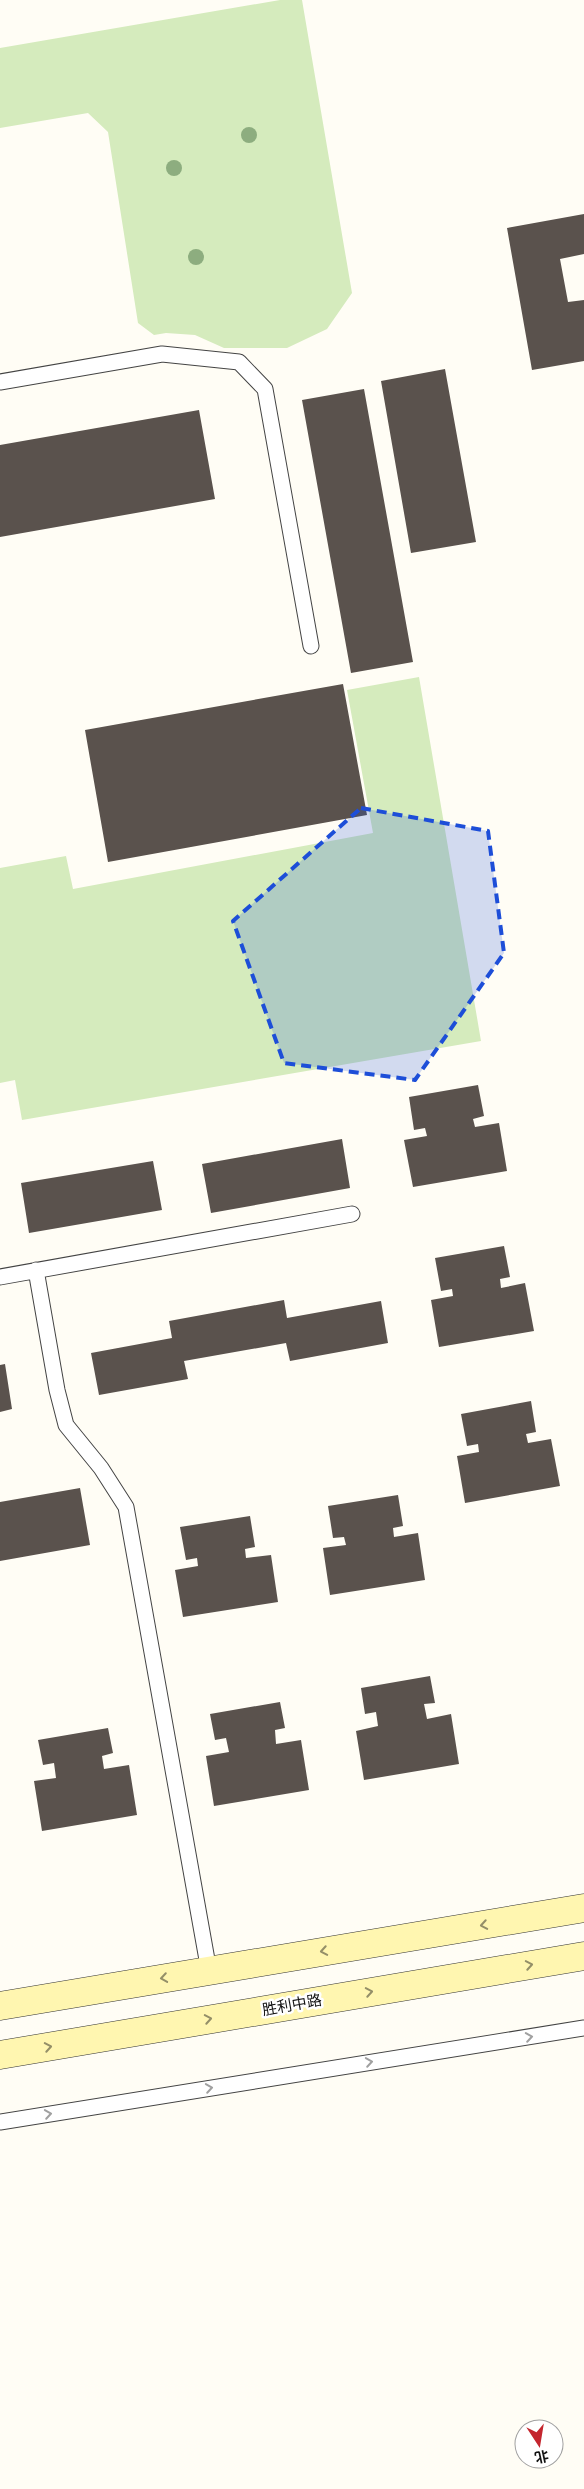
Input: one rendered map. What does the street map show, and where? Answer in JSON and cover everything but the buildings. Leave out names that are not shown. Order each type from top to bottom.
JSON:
[{"type":"main road","points":[[0,2006],[584,1908]]},
{"type":"main road","name":"胜利中路","points":[[0,2055],[584,1956]]},
{"type":"lane","points":[[0,382],[162,354],[239,362],[265,389],[311,646]]},
{"type":"lane","points":[[0,1274],[36,1270],[352,1214]]},
{"type":"lane","points":[[36,1270],[56,1390],[66,1425],[101,1468],[126,1507],[209,1971]]},
{"type":"lane","points":[[0,2122],[584,2028]]},
{"type":"highlighted area","points":[[361,808],[488,831],[504,953],[415,1080],[284,1063],[233,921]]},
{"type":"green space","points":[[280,0],[302,0],[352,293],[327,329],[287,348],[224,348],[195,335],[166,333],[154,335],[138,323],[108,132],[88,113],[0,128],[0,48]]},
{"type":"green space","points":[[419,677],[481,1041],[22,1120],[15,1080],[0,1083],[0,868],[66,856],[73,889],[373,833],[347,690]]}]
